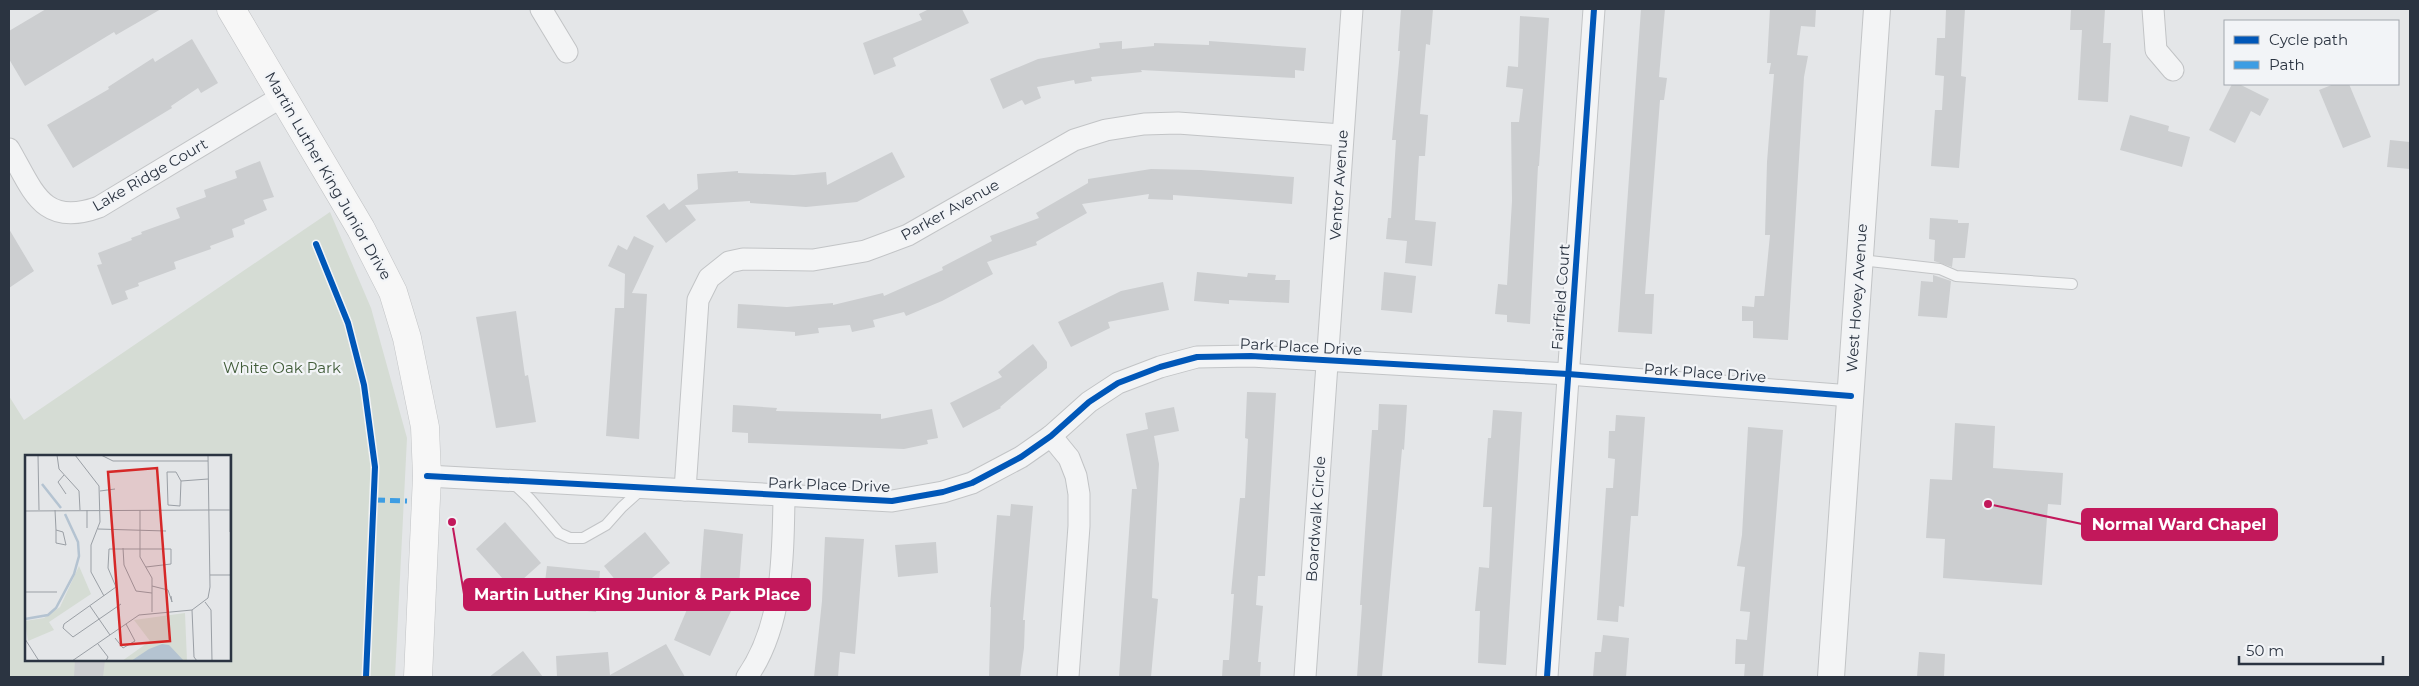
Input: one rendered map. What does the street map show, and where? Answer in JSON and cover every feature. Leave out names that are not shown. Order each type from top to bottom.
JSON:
[{"type":"main road","name":"Martin Luther King Junior Drive","points":[[232,9],[361,229],[393,292],[417,379],[425,427],[428,476],[418,677]]},
{"type":"street","points":[[541,9],[567,52]]},
{"type":"street","name":"Ventor Avenue","points":[[1327,361],[1352,9]]},
{"type":"street","name":"Fairfield Court","points":[[1547,677],[1594,9]]},
{"type":"street","name":"West Hovey Avenue","points":[[1831,677],[1877,9]]},
{"type":"street","points":[[2154,9],[2156,50],[2173,70]]},
{"type":"street","name":"Lake Ridge Court","points":[[9,149],[39,200],[52,210],[60,213],[82,213],[98,206],[283,96]]},
{"type":"street","name":"Parker Avenue","points":[[685,490],[698,300],[709,278],[729,262],[743,259],[813,260],[865,251],[908,235],[1074,140],[1106,130],[1144,124],[1178,124],[1342,135]]},
{"type":"street","name":"Park Place Drive","points":[[428,476],[784,497],[892,501],[943,492],[972,483],[994,473],[1052,436],[1089,402],[1118,383],[1160,367],[1197,357],[1251,356],[1568,374],[1851,396]]},
{"type":"street","name":"Boardwalk Circle","points":[[1305,677],[1327,361]]},
{"type":"street","points":[[1052,436],[1069,458],[1076,476],[1079,494],[1079,526],[1068,677]]},
{"type":"street","points":[[747,677],[760,655],[778,598],[783,551],[784,497]]},
{"type":"lane","points":[[1860,260],[1940,269],[1956,276],[2072,284]]},
{"type":"lane","points":[[511,481],[530,499],[559,533],[570,538],[583,538],[600,530],[643,488]]},
{"type":"green space","name":"White Oak Park","points":[[330,212],[371,308],[407,438],[395,677],[9,677],[9,396],[24,420]]},
{"type":"building","points":[[46,9],[161,9],[116,35],[114,32],[25,86],[9,59],[9,31]]},
{"type":"building","points":[[929,9],[962,9],[969,23],[893,58],[896,66],[874,75],[863,43],[922,20],[919,14]]},
{"type":"building","points":[[1401,9],[1433,9],[1430,45],[1426,44],[1420,114],[1428,115],[1425,156],[1419,156],[1415,220],[1436,222],[1432,266],[1405,263],[1407,241],[1386,239],[1388,218],[1391,218],[1396,140],[1392,140],[1400,51],[1398,51]]},
{"type":"building","points":[[1641,9],[1665,9],[1659,77],[1667,78],[1664,100],[1660,100],[1645,294],[1654,294],[1652,334],[1618,332]]},
{"type":"building","points":[[1770,9],[1816,9],[1815,27],[1801,26],[1797,55],[1808,56],[1804,77],[1788,340],[1753,338],[1753,321],[1742,321],[1742,306],[1754,307],[1755,296],[1764,296],[1770,235],[1765,235],[1767,162],[1774,74],[1769,74],[1771,63],[1767,63]]},
{"type":"building","points":[[1946,9],[1965,9],[1961,76],[1966,77],[1959,168],[1931,166],[1935,110],[1942,110],[1944,76],[1935,75],[1937,38],[1945,38]]},
{"type":"building","points":[[2071,9],[2105,9],[2103,43],[2111,43],[2108,102],[2078,100],[2082,30],[2070,30]]},
{"type":"building","points":[[1520,16],[1549,18],[1538,166],[1530,324],[1507,322],[1507,315],[1495,314],[1498,284],[1507,285],[1512,201],[1511,122],[1519,122],[1523,89],[1506,87],[1508,66],[1518,67]]},
{"type":"building","points":[[192,39],[218,83],[201,93],[198,88],[171,106],[172,108],[73,168],[47,125],[109,89],[108,87],[153,58],[155,62]]},
{"type":"building","points":[[1122,41],[1122,49],[1154,46],[1154,43],[1209,45],[1209,41],[1306,48],[1304,71],[1295,70],[1295,78],[1141,70],[1142,72],[1091,77],[1092,81],[1075,84],[1074,80],[1037,87],[1041,98],[1025,105],[1022,100],[1003,109],[990,79],[1038,59],[1100,48],[1099,43]]},
{"type":"building","points":[[2232,85],[2241,85],[2269,99],[2260,116],[2251,111],[2235,143],[2209,130]]},
{"type":"building","points":[[2332,85],[2349,85],[2371,137],[2343,148],[2319,90]]},
{"type":"building","points":[[2130,115],[2169,126],[2168,131],[2190,137],[2182,167],[2120,150]]},
{"type":"building","points":[[2390,140],[2410,142],[2410,169],[2387,167]]},
{"type":"building","points":[[892,152],[905,177],[857,202],[806,207],[750,203],[750,201],[685,205],[696,220],[666,243],[646,216],[664,203],[669,210],[698,189],[697,174],[738,171],[738,173],[794,175],[826,172],[827,185]]},
{"type":"building","points":[[260,161],[274,197],[263,200],[267,210],[244,220],[245,224],[232,229],[234,237],[210,246],[211,249],[174,262],[176,269],[138,283],[139,286],[125,291],[128,299],[112,305],[97,265],[102,264],[98,253],[132,240],[131,238],[142,234],[141,232],[180,218],[176,208],[206,197],[204,190],[237,178],[235,171]]},
{"type":"building","points":[[1151,169],[1201,170],[1294,177],[1292,204],[1173,195],[1173,200],[1148,199],[1149,194],[1082,204],[1087,213],[1036,242],[1037,245],[987,262],[993,274],[942,301],[906,316],[904,312],[873,320],[875,327],[852,332],[850,325],[818,328],[819,333],[795,336],[795,332],[737,328],[738,304],[787,307],[833,303],[833,305],[883,293],[884,296],[943,270],[942,267],[992,241],[990,236],[1039,218],[1036,213],[1088,183],[1088,179]]},
{"type":"building","points":[[1930,218],[1958,220],[1958,223],[1969,223],[1965,258],[1953,258],[1952,267],[1934,261],[1935,240],[1929,239]]},
{"type":"building","points":[[9,229],[34,271],[9,288]]},
{"type":"building","points":[[634,236],[654,246],[632,293],[647,294],[639,439],[606,436],[615,308],[624,308],[625,274],[608,266],[618,245],[627,250]]},
{"type":"building","points":[[1197,272],[1247,277],[1248,273],[1276,275],[1275,280],[1290,280],[1289,303],[1229,300],[1229,304],[1194,301]]},
{"type":"building","points":[[1384,272],[1416,276],[1412,313],[1381,310]]},
{"type":"building","points":[[1933,275],[1951,281],[1947,318],[1918,316],[1921,281],[1933,282]]},
{"type":"building","points":[[1163,282],[1169,310],[1108,322],[1110,328],[1071,347],[1058,322],[1121,291]]},
{"type":"building","points":[[516,311],[525,376],[528,375],[536,422],[496,428],[476,317]]},
{"type":"building","points":[[1033,344],[1047,362],[1047,368],[1001,408],[963,428],[950,403],[1002,377],[998,372]]},
{"type":"building","points":[[1247,392],[1276,393],[1265,576],[1258,576],[1256,605],[1263,606],[1258,662],[1261,662],[1260,677],[1222,677],[1223,660],[1229,660],[1234,594],[1231,594],[1240,498],[1245,498],[1248,439],[1245,438]]},
{"type":"building","points":[[1379,404],[1407,405],[1404,450],[1402,449],[1382,677],[1357,677],[1372,430],[1378,430]]},
{"type":"building","points":[[733,405],[777,408],[776,411],[881,414],[881,419],[932,409],[938,438],[927,440],[928,444],[904,449],[748,443],[748,433],[732,432]]},
{"type":"building","points":[[1174,407],[1179,431],[1154,436],[1159,464],[1152,598],[1158,599],[1151,677],[1119,677],[1132,489],[1137,489],[1126,434],[1148,429],[1145,413]]},
{"type":"building","points":[[1493,410],[1522,412],[1506,665],[1478,663],[1480,611],[1475,611],[1479,567],[1489,568],[1492,507],[1483,507],[1488,438],[1491,438]]},
{"type":"building","points":[[1616,415],[1645,417],[1638,516],[1631,516],[1624,607],[1619,606],[1618,622],[1597,620],[1606,488],[1613,488],[1615,459],[1608,458],[1609,431],[1615,431]]},
{"type":"building","points":[[1955,423],[1995,426],[1993,468],[2063,473],[2061,505],[2048,504],[2042,585],[1943,578],[1945,539],[1926,538],[1930,479],[1952,480]]},
{"type":"building","points":[[1748,427],[1783,430],[1763,677],[1744,677],[1745,664],[1735,664],[1736,639],[1747,640],[1750,612],[1740,611],[1745,567],[1737,566],[1742,535]]},
{"type":"building","points":[[1011,504],[1033,506],[1023,620],[1025,620],[1024,648],[1020,677],[989,677],[990,607],[997,515],[1010,516]]},
{"type":"building","points":[[505,522],[541,563],[512,589],[476,549]]},
{"type":"building","points":[[704,529],[743,534],[739,585],[700,582]]},
{"type":"building","points":[[645,532],[670,563],[629,597],[604,566]]},
{"type":"building","points":[[825,537],[864,539],[855,654],[840,652],[838,677],[814,677],[822,601]]},
{"type":"building","points":[[936,542],[938,573],[898,577],[895,545]]},
{"type":"building","points":[[547,566],[600,571],[596,612],[542,606]]},
{"type":"building","points":[[694,593],[699,598],[699,594],[732,609],[710,656],[674,640]]},
{"type":"building","points":[[1603,635],[1629,638],[1626,677],[1593,677],[1595,652],[1601,652]]},
{"type":"building","points":[[666,644],[685,677],[557,677],[556,656],[608,652],[610,675]]},
{"type":"building","points":[[523,651],[543,677],[489,677]]},
{"type":"building","points":[[1919,652],[1945,654],[1944,677],[1917,677]]},
{"type":"building","points":[[75,661],[105,661],[103,677],[74,677]]},
{"type":"marked path","points":[[375,500],[407,501]]},
{"type":"cycle path","points":[[1547,677],[1594,9]]},
{"type":"cycle path","points":[[316,244],[348,323],[364,385],[375,467],[366,677]]},
{"type":"cycle path","points":[[427,476],[892,501],[943,492],[972,483],[1021,457],[1051,436],[1089,402],[1118,383],[1160,367],[1197,357],[1251,356],[1568,374],[1851,396]]},
{"type":"place","name":"Normal Ward Chapel","points":[[1988,504]]},
{"type":"place","name":"Martin Luther King Junior & Park Place","points":[[452,522]]}]
